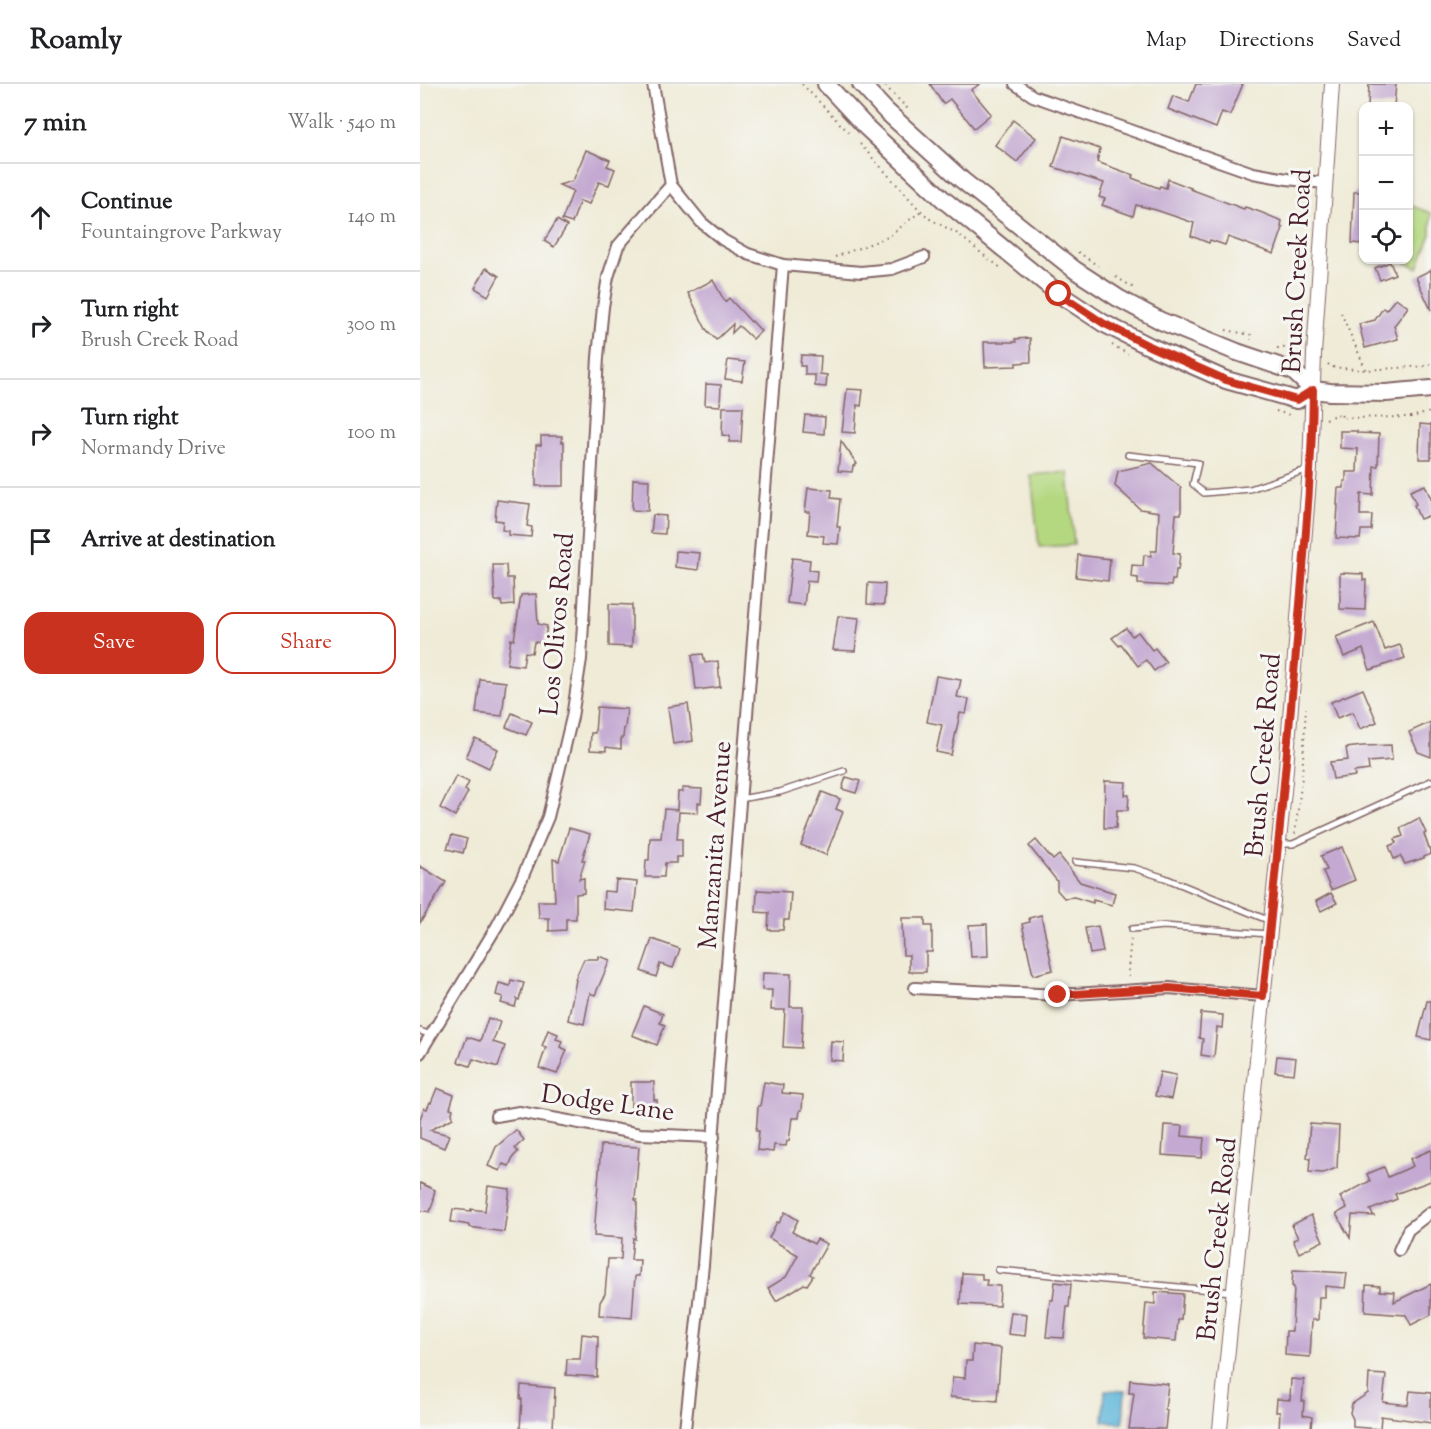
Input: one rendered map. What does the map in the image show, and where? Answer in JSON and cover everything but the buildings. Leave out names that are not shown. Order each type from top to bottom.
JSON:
[{"type":"main road","points":[[826,84],[867,128],[944,200],[1059,294],[1103,323],[1226,380],[1297,400],[1313,390]]},
{"type":"main road","points":[[861,84],[886,111],[962,180],[1075,270],[1118,298],[1161,321],[1237,352],[1293,371],[1313,390],[1386,393],[1431,389]]},
{"type":"street","points":[[653,84],[671,185],[701,222],[723,240],[748,254],[783,265],[861,272],[892,269],[924,257]]},
{"type":"street","points":[[1015,84],[1033,96],[1253,173],[1325,183]]},
{"type":"street","name":"Brush Creek Road","points":[[1220,1429],[1285,782],[1311,468],[1313,390],[1332,84]]},
{"type":"street","name":"Los Olivos Road","points":[[420,1053],[497,926],[522,878],[548,817],[572,717],[581,659],[598,357],[608,276],[618,246],[671,185]]},
{"type":"street","name":"Manzanita Avenue","points":[[685,1429],[714,1137],[783,265]]},
{"type":"street","points":[[915,988],[1058,995],[1169,988],[1263,996]]},
{"type":"street","name":"Dodge Lane","points":[[496,1116],[519,1112],[640,1134],[714,1137]]},
{"type":"street","points":[[1399,1250],[1408,1230],[1431,1212]]},
{"type":"lane","points":[[1128,455],[1198,463],[1193,484],[1204,493],[1250,489],[1311,468]]},
{"type":"lane","points":[[740,799],[780,792],[844,771]]},
{"type":"lane","points":[[1279,844],[1293,844],[1431,781]]},
{"type":"lane","points":[[1076,862],[1134,867],[1165,878],[1270,928]]},
{"type":"lane","points":[[1132,929],[1164,926],[1270,928]]},
{"type":"lane","points":[[420,1031],[431,1035]]},
{"type":"lane","points":[[998,1270],[1235,1292]]},
{"type":"path","points":[[883,84],[911,112]]},
{"type":"path","points":[[832,258],[888,237],[921,211]]},
{"type":"path","points":[[1072,247],[1099,266]]},
{"type":"path","points":[[1108,272],[1135,288]]},
{"type":"path","points":[[1341,313],[1366,370]]},
{"type":"path","points":[[1277,348],[1286,348],[1296,343],[1300,323]]},
{"type":"path","points":[[1223,329],[1251,335],[1251,339]]},
{"type":"path","points":[[1332,367],[1366,370],[1431,364]]},
{"type":"path","points":[[1325,421],[1329,417],[1342,414],[1341,418],[1411,417],[1431,412]]},
{"type":"path","points":[[1130,990],[1128,969],[1132,929]]},
{"type":"green space","points":[[1413,206],[1431,213],[1431,234],[1418,268],[1409,264],[1413,264]]},
{"type":"green space","points":[[1068,472],[1074,545],[1039,547],[1031,475]]},
{"type":"water","points":[[1105,1390],[1125,1391],[1123,1423],[1103,1421]]},
{"type":"route","points":[[1058,995],[1169,988],[1263,996],[1285,782],[1301,590],[1311,468],[1313,390],[1297,400],[1226,380],[1103,323],[1059,294]]}]
